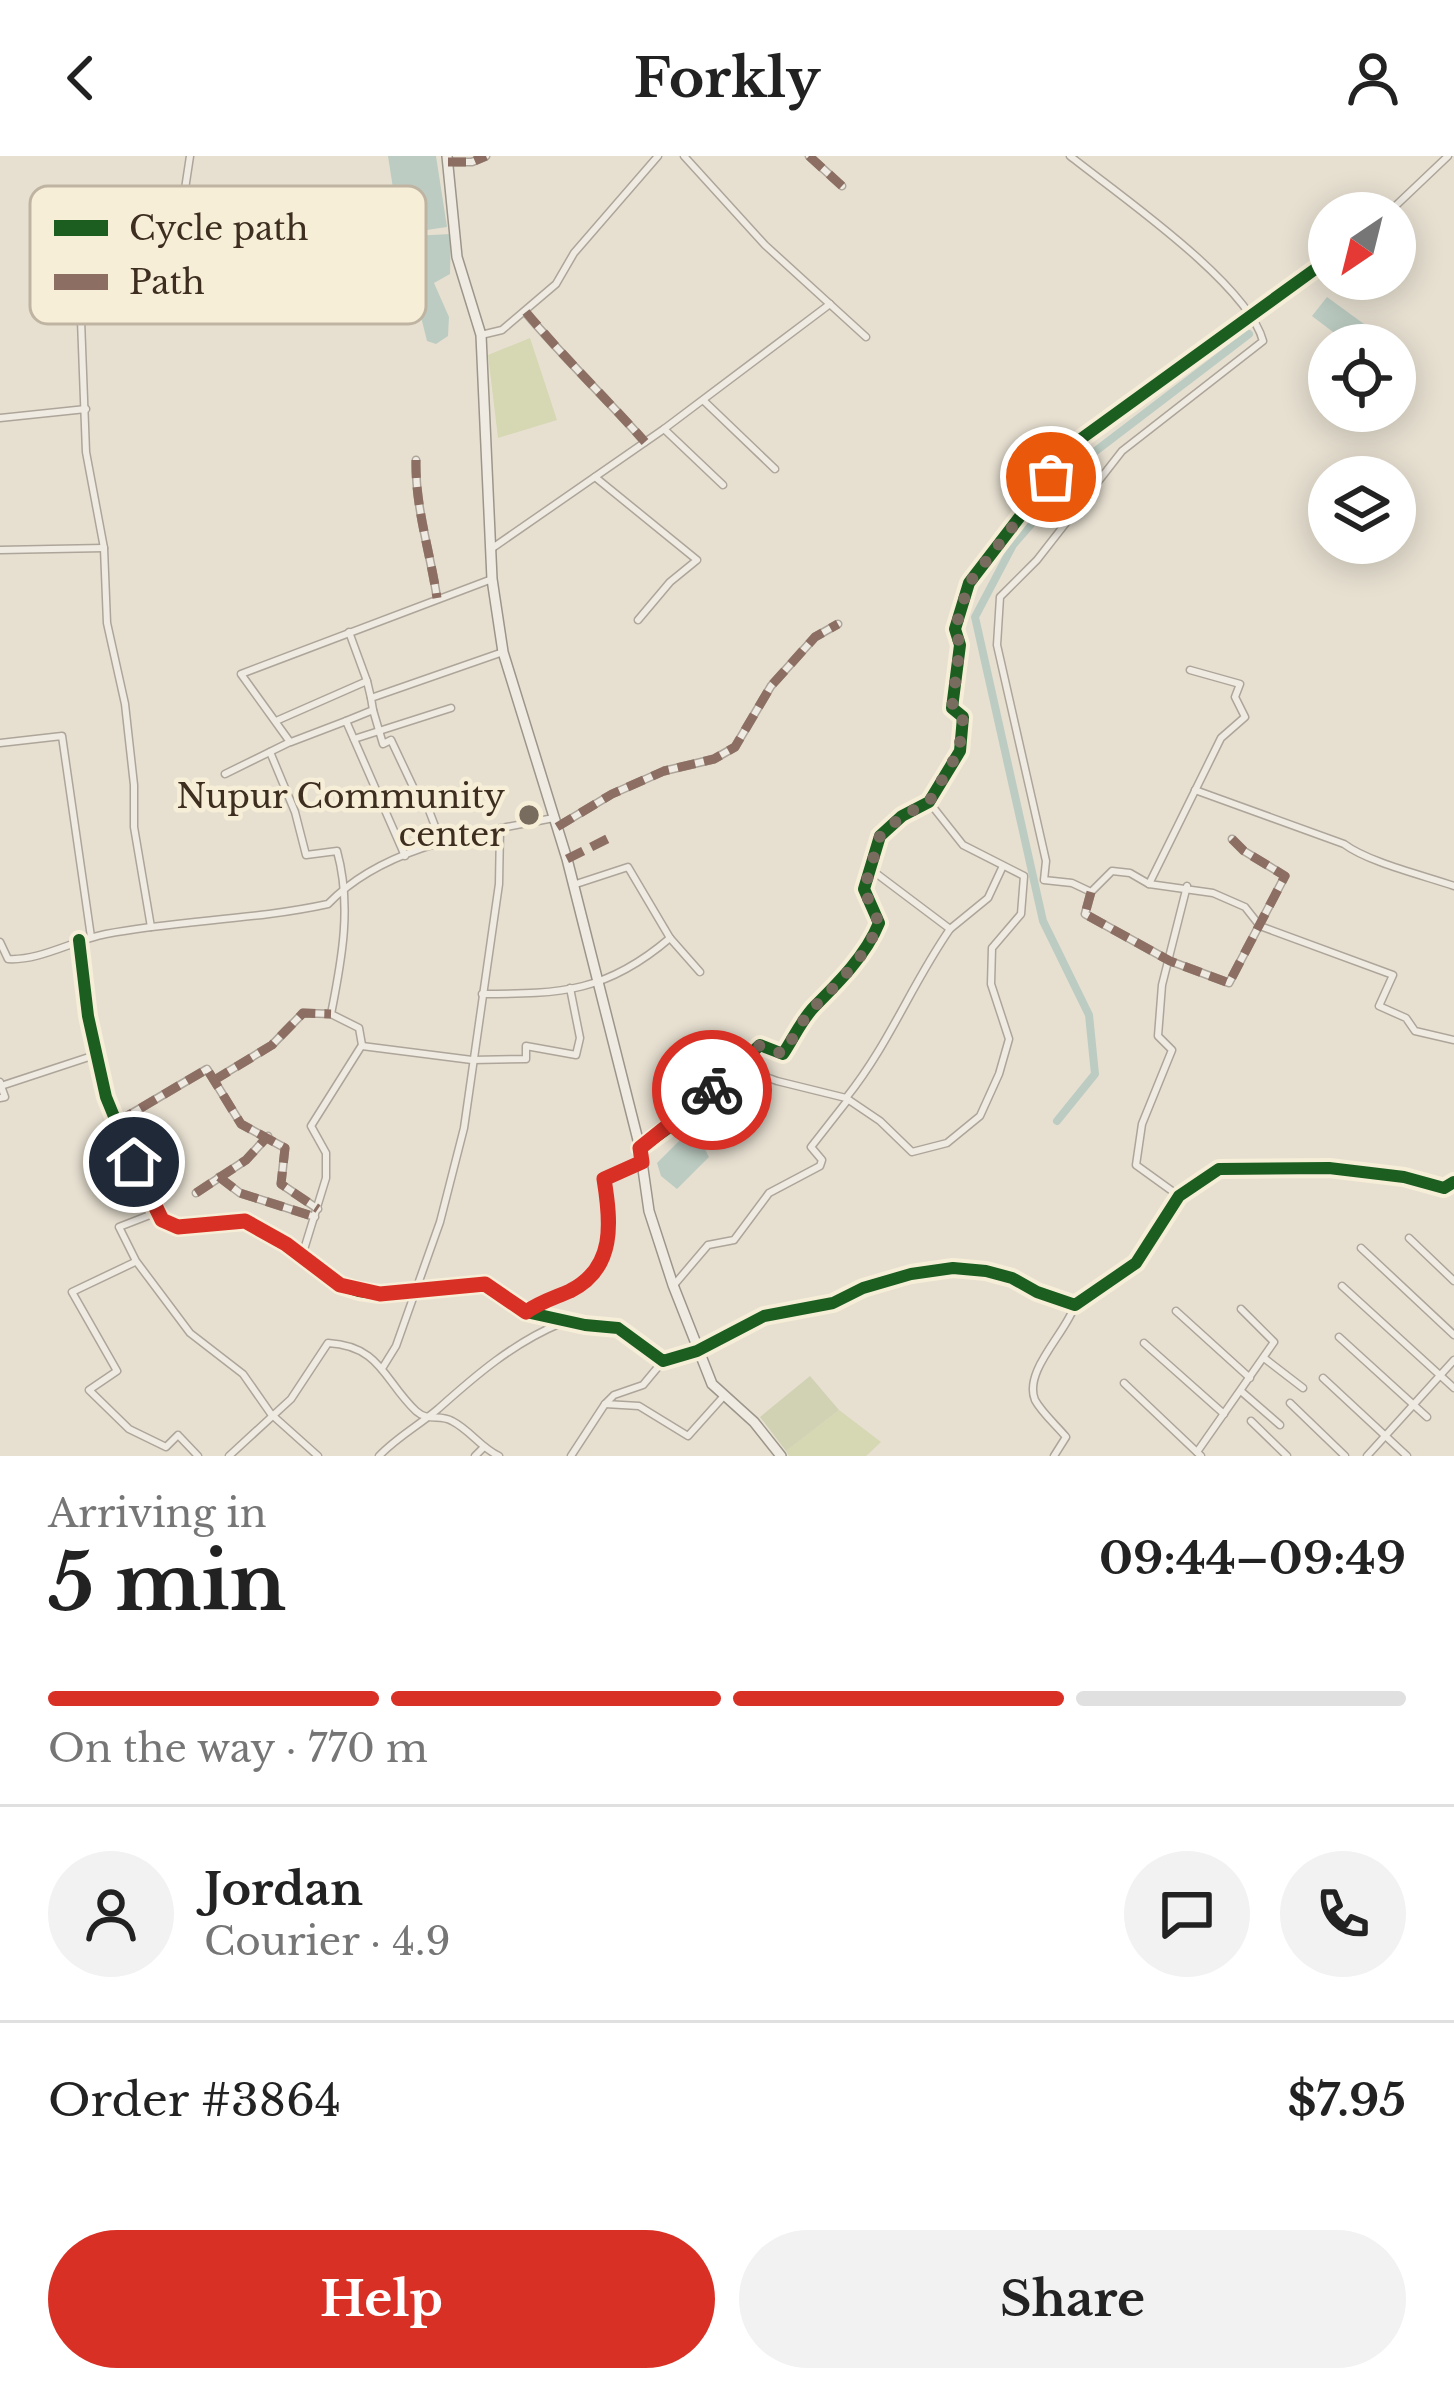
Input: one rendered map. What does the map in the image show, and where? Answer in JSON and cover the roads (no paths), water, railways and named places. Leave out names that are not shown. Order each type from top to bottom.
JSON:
[{"type":"main road","points":[[447,159],[457,257],[482,335],[492,579],[503,652],[574,885],[640,1148],[649,1211],[673,1286],[712,1384],[754,1422],[781,1456]]},
{"type":"street","points":[[185,186],[190,156]]},
{"type":"street","points":[[447,159],[472,162],[486,156]]},
{"type":"street","points":[[482,335],[502,330],[556,284],[574,253],[658,156]]},
{"type":"street","points":[[684,156],[765,245],[866,338]]},
{"type":"street","points":[[809,156],[842,186]]},
{"type":"street","points":[[1070,156],[1192,254],[1261,332],[1260,346],[1121,452],[1037,560],[1000,598],[997,645],[1046,861],[1044,880],[1090,892]]},
{"type":"street","points":[[1410,192],[1448,156]]},
{"type":"street","points":[[640,1148],[682,1118],[760,1045],[783,1054],[813,1007],[874,937],[879,923],[864,890],[880,836],[902,816],[929,802],[959,751],[963,717],[952,708],[960,645],[955,629],[969,583],[1078,441],[1308,275]]},
{"type":"street","points":[[491,549],[664,429],[830,304]]},
{"type":"street","points":[[526,312],[573,369],[645,442]]},
{"type":"street","points":[[82,324],[86,452],[104,548],[107,623],[125,704],[134,827],[151,927]]},
{"type":"street","points":[[703,400],[775,469]]},
{"type":"street","points":[[0,418],[86,409]]},
{"type":"street","points":[[664,429],[723,485]]},
{"type":"street","points":[[416,460],[415,492],[437,598]]},
{"type":"street","points":[[595,477],[697,560],[670,582],[638,620]]},
{"type":"street","points":[[0,550],[104,548]]},
{"type":"street","points":[[290,742],[241,674],[492,579]]},
{"type":"street","points":[[0,942],[4,960],[26,960],[91,937],[328,904],[346,885],[441,842],[500,828],[555,823],[664,770],[714,758],[735,747],[771,686],[814,637],[838,624]]},
{"type":"street","points":[[349,632],[383,744],[391,740],[416,793],[422,792],[441,842]]},
{"type":"street","points":[[371,698],[503,652]]},
{"type":"street","points":[[1149,884],[1221,738],[1246,717],[1234,697],[1240,684],[1190,670]]},
{"type":"street","points":[[276,721],[367,682]]},
{"type":"street","points":[[354,739],[451,707]]},
{"type":"street","points":[[225,774],[290,742],[374,710]]},
{"type":"street","points":[[346,721],[406,856]]},
{"type":"street","points":[[0,743],[62,736],[91,937]]},
{"type":"street","points":[[270,752],[295,812],[306,855],[337,851],[346,885],[341,961],[331,1014]]},
{"type":"street","points":[[1193,789],[1344,844],[1357,855],[1454,886]]},
{"type":"street","points":[[737,1067],[847,1099],[880,1121],[912,1152],[947,1143],[980,1116],[1010,1039],[991,984],[992,948],[1021,914],[1023,872],[1002,868],[963,845],[929,802]]},
{"type":"street","points":[[383,1367],[395,1346],[456,1170],[499,884],[500,828]]},
{"type":"street","points":[[1232,838],[1285,876],[1260,926],[1229,983],[1170,961],[1085,914],[1090,892],[1112,871],[1130,873],[1149,884],[1187,886],[1244,908],[1260,926],[1393,975],[1379,1006],[1406,1018],[1415,1031],[1454,1040]]},
{"type":"street","points":[[574,885],[628,867],[670,938],[700,972]]},
{"type":"street","points":[[673,1286],[708,1245],[734,1240],[769,1193],[822,1163],[811,1147],[878,1059],[950,929],[988,898],[1002,868]]},
{"type":"street","points":[[871,869],[950,929]]},
{"type":"street","points":[[1179,1196],[1136,1165],[1142,1124],[1172,1050],[1158,1036],[1162,985],[1187,886]]},
{"type":"street","points":[[482,994],[598,985],[648,957],[670,938]]},
{"type":"street","points":[[80,940],[95,1055],[155,1212],[178,1227],[245,1221],[340,1285],[359,1291],[380,1294],[485,1284],[526,1312],[618,1328],[663,1361]]},
{"type":"street","points":[[362,1046],[472,1060],[526,1059],[526,1046],[576,1054],[580,1038],[569,988]]},
{"type":"street","points":[[213,1081],[272,1045],[303,1012],[331,1014],[359,1028],[362,1046],[311,1126],[326,1153],[326,1178],[302,1256]]},
{"type":"street","points":[[0,1098],[4,1097],[1,1084],[95,1055]]},
{"type":"street","points":[[117,1122],[207,1069],[241,1124],[285,1148],[280,1184],[316,1213]]},
{"type":"street","points":[[196,1192],[261,1148],[268,1136]]},
{"type":"street","points":[[526,1312],[542,1300],[571,1290],[599,1266],[608,1251],[604,1179],[642,1162]]},
{"type":"street","points":[[1054,1456],[1066,1437],[1038,1404],[1033,1385],[1037,1367],[1063,1333],[1075,1305],[1136,1262],[1179,1196],[1220,1169],[1248,1167],[1329,1168],[1404,1177],[1444,1188],[1454,1182]]},
{"type":"street","points":[[219,1178],[240,1192],[316,1213]]},
{"type":"street","points":[[155,1212],[119,1227],[136,1261],[190,1333],[243,1374],[271,1414],[318,1456]]},
{"type":"street","points":[[1409,1238],[1454,1281]]},
{"type":"street","points":[[1361,1248],[1454,1335]]},
{"type":"street","points":[[136,1261],[72,1292],[117,1371],[89,1390],[128,1429],[166,1447],[178,1435],[198,1456]]},
{"type":"street","points":[[571,1456],[614,1395],[643,1385],[663,1361],[697,1351],[764,1316],[833,1303],[862,1288],[952,1268],[1012,1277],[1075,1305]]},
{"type":"street","points":[[1342,1286],[1454,1388]]},
{"type":"street","points":[[1124,1383],[1199,1454],[1274,1342],[1241,1309]]},
{"type":"street","points":[[1176,1311],[1250,1378]]},
{"type":"street","points":[[379,1456],[488,1365],[564,1322]]},
{"type":"street","points":[[1339,1337],[1427,1417]]},
{"type":"street","points":[[1144,1342],[1224,1414]]},
{"type":"street","points":[[229,1456],[291,1399],[328,1343],[365,1353],[383,1367],[425,1418],[454,1422],[499,1456]]},
{"type":"street","points":[[1264,1358],[1303,1388]]},
{"type":"street","points":[[1367,1456],[1454,1360]]},
{"type":"street","points":[[1323,1378],[1407,1456]]},
{"type":"street","points":[[1241,1391],[1280,1425]]},
{"type":"street","points":[[605,1404],[639,1406],[688,1436],[723,1397]]},
{"type":"street","points":[[1290,1403],[1345,1456]]},
{"type":"street","points":[[1251,1421],[1287,1456]]},
{"type":"street","points":[[475,1456],[484,1447]]},
{"type":"waterway","points":[[1057,1121],[1095,1074],[1089,1015],[1043,921],[975,617],[1013,545],[1093,453],[1249,334]]},
{"type":"place","name":"Nupur Community center","points":[[529,815]]}]
